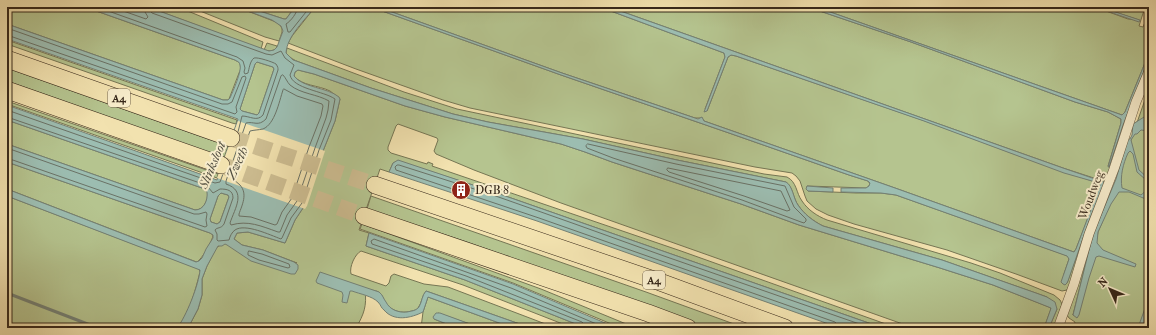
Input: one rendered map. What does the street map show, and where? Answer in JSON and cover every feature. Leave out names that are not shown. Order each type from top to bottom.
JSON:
[{"type":"highway","name":"A4","points":[[7,59],[231,138]]},
{"type":"highway","name":"A4","points":[[7,90],[222,165]]},
{"type":"highway","name":"A4","points":[[375,185],[660,282],[785,328]]},
{"type":"highway","points":[[364,216],[688,328]]},
{"type":"street","name":"Woudweg","points":[[1058,328],[1136,102],[1149,71]]},
{"type":"green space","points":[[7,7],[85,7],[235,60],[240,63],[241,69],[229,99],[223,100],[7,24]]},
{"type":"green space","points":[[148,7],[178,7],[263,42],[261,49]]},
{"type":"green space","points":[[190,7],[237,7],[279,24],[282,30],[279,41],[265,37]]},
{"type":"green space","points":[[247,7],[295,7],[286,19],[284,19]]},
{"type":"green space","points":[[315,7],[371,7],[561,75],[868,181],[870,184],[866,188],[807,186],[808,191],[881,193],[896,195],[1068,256],[1069,259],[1064,274],[1067,283],[1104,184],[1103,181],[609,7],[808,7],[911,42],[1075,102],[1108,112],[1121,119],[1108,166],[1109,167],[1123,125],[1149,58],[1149,66],[1140,86],[1070,284],[1067,290],[1062,291],[947,250],[854,224],[828,215],[816,209],[807,201],[800,181],[792,173],[755,167],[470,108],[356,69],[288,43]]},
{"type":"green space","points":[[378,7],[600,7],[724,53],[725,57],[705,109],[707,111],[728,57],[731,55],[925,121],[1101,185],[1074,252],[704,121],[702,118],[695,118],[562,73]]},
{"type":"green space","points":[[816,7],[1095,7],[1128,19],[1139,20],[1100,7],[1145,7],[1139,26],[1143,27],[1149,13],[1149,24],[1147,25],[1149,26],[1149,53],[1125,112],[1122,115]]},
{"type":"green space","points":[[7,40],[237,120],[236,124],[7,44]]},
{"type":"green space","points":[[267,43],[277,46],[276,49],[271,51],[264,50]]},
{"type":"green space","points":[[287,48],[404,92],[457,109],[764,174],[787,177],[795,185],[804,204],[813,212],[827,220],[971,263],[1054,295],[1062,304],[1054,328],[1049,328],[1057,309],[1047,297],[942,260],[823,226],[809,217],[800,208],[786,182],[583,139],[488,122],[453,114],[371,88],[299,62],[292,59],[286,53]]},
{"type":"green space","points":[[257,62],[273,67],[274,69],[257,115],[242,111],[240,109],[255,64]]},
{"type":"green space","points":[[7,68],[228,146],[224,158],[7,81]]},
{"type":"green space","points":[[298,70],[314,74],[405,106],[445,117],[561,144],[799,225],[993,285],[1051,309],[1044,328],[914,328],[561,203],[474,170],[436,154],[434,151],[438,140],[437,138],[398,124],[388,147],[388,150],[391,153],[427,164],[428,162],[433,164],[432,166],[681,251],[897,328],[883,328],[491,191],[398,161],[393,163],[389,172],[380,169],[359,230],[369,233],[366,246],[465,280],[586,328],[573,328],[463,285],[361,251],[353,261],[351,274],[386,286],[389,283],[391,276],[394,274],[424,284],[448,287],[556,328],[531,328],[426,291],[417,309],[413,311],[400,312],[389,307],[379,292],[365,290],[366,301],[364,310],[356,328],[188,328],[198,309],[202,295],[202,279],[207,266],[216,248],[225,242],[297,263],[263,250],[242,245],[234,239],[237,233],[248,232],[285,243],[295,220],[305,205],[323,151],[335,121],[340,99],[330,91],[301,82],[294,76],[295,72]]},
{"type":"green space","points":[[1149,88],[1149,328],[1074,328],[1075,322],[1067,315],[1091,242],[1073,315],[1098,232]]},
{"type":"green space","points":[[7,101],[218,174],[217,178],[7,104]]},
{"type":"green space","points":[[7,120],[202,188],[208,192],[206,201],[201,208],[195,210],[7,144]]},
{"type":"green space","points":[[7,162],[210,233],[213,237],[202,257],[197,262],[194,261],[7,189]]},
{"type":"green space","points":[[221,193],[228,195],[229,197],[220,222],[217,224],[211,222],[210,219],[218,196]]},
{"type":"green space","points":[[7,196],[199,269],[200,272],[194,294],[189,309],[182,322],[177,328],[7,328]]},
{"type":"green space","points":[[371,196],[745,328],[707,328],[467,242],[367,209]]},
{"type":"green space","points":[[362,224],[541,289],[636,328],[621,328],[513,283],[360,229]]},
{"type":"green space","points":[[428,297],[513,328],[481,328],[438,313],[434,319],[457,328],[421,328],[423,312]]},
{"type":"water","name":"Zweth","points":[[85,7],[148,7],[269,51],[274,50],[277,47],[283,31],[281,26],[272,20],[237,7],[247,7],[286,19],[295,7],[315,7],[297,28],[287,47],[286,53],[293,60],[371,88],[453,114],[488,122],[583,139],[786,182],[790,186],[800,208],[809,217],[823,226],[942,260],[1036,293],[1055,302],[1057,309],[1049,328],[1044,328],[1051,308],[993,285],[799,225],[561,144],[445,117],[405,106],[314,74],[298,70],[295,72],[294,76],[298,80],[328,91],[340,99],[335,121],[323,151],[305,205],[295,220],[285,243],[248,232],[237,233],[234,239],[242,245],[263,250],[294,262],[298,265],[298,269],[295,274],[291,274],[251,261],[225,244],[218,246],[202,279],[202,295],[198,309],[188,328],[177,328],[192,300],[200,270],[7,196],[7,189],[196,262],[202,258],[213,238],[213,235],[7,162],[7,144],[195,210],[198,210],[205,204],[207,192],[202,188],[7,120],[7,105],[217,180],[238,119],[7,39],[7,24],[223,100],[228,100],[230,98],[239,76],[240,65],[239,62]],"holes":[[[257,62],[273,67],[274,69],[257,115],[242,111],[240,109],[255,64]],[[221,193],[228,195],[229,197],[220,222],[217,224],[211,222],[210,219],[218,196]]]},
{"type":"water","points":[[371,7],[378,7],[562,73],[698,119],[702,117],[704,121],[1074,252],[1100,185],[1099,183],[1064,173],[924,121],[731,55],[728,57],[707,111],[704,112],[725,57],[724,53],[600,7],[609,7],[1104,182],[1104,184],[1068,281],[1065,285],[1061,282],[1069,259],[1067,256],[896,195],[841,192],[841,188],[866,188],[870,183],[868,181],[561,75]]},
{"type":"water","points":[[808,7],[816,7],[1122,115],[1125,112],[1149,53],[1149,58],[1108,167],[1121,119],[1108,112],[1075,102],[911,42]]},
{"type":"water","points":[[1095,7],[1100,7],[1140,20],[1139,22]]},
{"type":"water","points":[[1144,117],[1149,118],[1149,131],[1141,130],[1135,134],[1131,140],[1139,170],[1149,179],[1146,197],[1149,199],[1148,200],[1129,192],[1119,192],[1111,204],[1098,232],[1097,243],[1103,250],[1136,264],[1135,267],[1099,256],[1096,257],[1077,318],[1073,315],[1091,242],[1116,179],[1128,139],[1130,139],[1132,135],[1133,124]],"holes":[[[1130,151],[1133,154],[1137,172],[1146,180],[1146,189],[1141,195],[1122,188],[1121,184],[1122,170],[1128,153]]]},
{"type":"water","points":[[398,160],[883,328],[840,328],[537,221],[389,172],[393,163]]},
{"type":"water","points":[[807,186],[833,188],[833,192],[808,191],[806,189]]},
{"type":"water","points":[[369,233],[513,284],[617,328],[586,328],[465,280],[366,246]]},
{"type":"water","points":[[320,272],[379,292],[392,309],[401,312],[413,311],[419,307],[426,291],[531,328],[513,328],[428,297],[423,312],[403,318],[393,316],[388,314],[375,300],[352,291],[350,291],[347,303],[342,302],[342,292],[317,283],[316,281]]},
{"type":"water","points":[[1149,297],[1149,314],[1144,328],[1142,328],[1139,325]]},
{"type":"water","points":[[436,313],[440,313],[481,328],[457,328],[434,319],[433,317]]},
{"type":"pier","points":[[238,121],[325,151],[305,209],[217,178]]},
{"type":"waterway","points":[[7,293],[98,328]]},
{"type":"tunnel","points":[[231,138],[375,185]]},
{"type":"tunnel","points":[[221,165],[364,216]]},
{"type":"place","name":"DGB 8","points":[[461,190]]},
{"type":"water label","name":"Slinksloot","points":[[212,165]]}]
